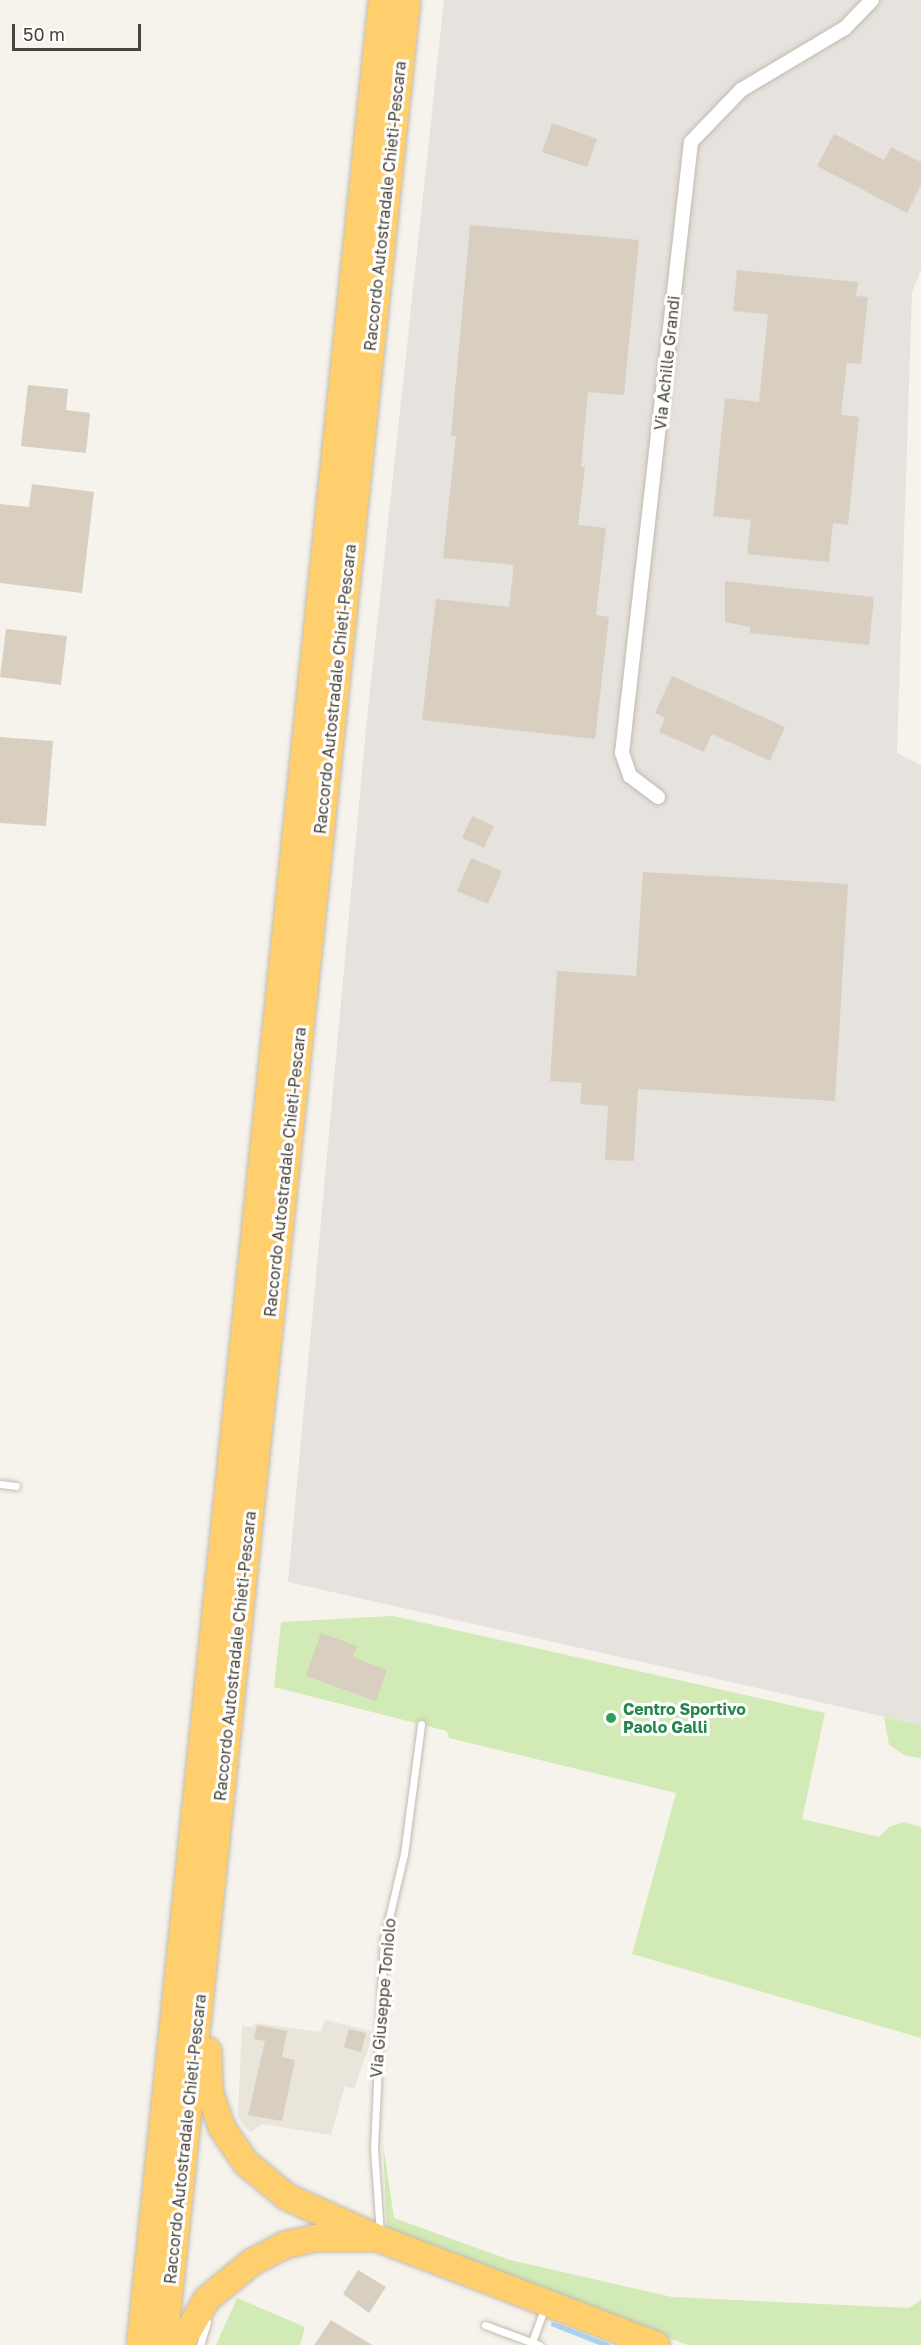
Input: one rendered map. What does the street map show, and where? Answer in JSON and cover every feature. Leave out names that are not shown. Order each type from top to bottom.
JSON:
[{"type":"highway","name":"Raccordo Autostradale Chieti-Pescara","points":[[140,2345],[382,0]]},
{"type":"highway","name":"Raccordo Autostradale Chieti-Pescara","points":[[164,2345],[407,0]]},
{"type":"highway","points":[[207,1930],[217,1957],[208,2079],[213,2105],[226,2135],[255,2173],[287,2197],[380,2239],[656,2345]]},
{"type":"highway","points":[[180,2345],[207,2299],[252,2262],[285,2246],[316,2238],[380,2239]]},
{"type":"street","name":"Via Achille Grandi","points":[[658,797],[630,776],[622,753],[692,142],[741,90],[845,28],[872,0]]},
{"type":"lane","points":[[0,1484],[16,1486]]},
{"type":"lane","name":"Via Giuseppe Toniolo","points":[[380,2239],[374,2149],[384,1939],[404,1854],[421,1724]]},
{"type":"lane","points":[[218,2302],[252,2262]]},
{"type":"lane","points":[[485,2325],[536,2344],[546,2302]]},
{"type":"lane","points":[[200,2345],[210,2316]]},
{"type":"shaded area","points":[[444,0],[921,0],[921,270],[912,292],[897,753],[921,765],[921,1725],[288,1582],[366,729]]},
{"type":"shaded area","points":[[325,2020],[374,2032],[354,2089],[345,2086],[331,2135],[262,2124],[250,2133],[238,2117],[242,2026],[254,2027],[255,2023],[321,2032]]},
{"type":"green space","points":[[393,1616],[825,1713],[802,1819],[879,1837],[889,1827],[904,1822],[921,1827],[921,2038],[632,1954],[676,1793],[449,1738],[447,1731],[274,1687],[281,1622]]},
{"type":"green space","points":[[884,1717],[921,1725],[921,1758],[906,1756],[889,1745]]},
{"type":"green space","points":[[383,2144],[394,2218],[510,2260],[672,2297],[909,2308],[921,2300],[921,2345],[688,2345],[387,2233]]},
{"type":"green space","points":[[237,2298],[305,2327],[300,2345],[216,2345]]},
{"type":"building","points":[[552,123],[597,139],[587,167],[542,152]]},
{"type":"building","points":[[834,134],[884,160],[891,147],[921,162],[921,185],[907,213],[817,166]]},
{"type":"building","points":[[470,225],[639,240],[624,395],[588,392],[581,467],[585,467],[578,525],[606,528],[596,615],[609,617],[595,739],[422,720],[436,599],[509,607],[514,565],[443,558],[456,436],[451,436]]},
{"type":"building","points":[[737,270],[858,282],[856,296],[868,297],[861,364],[847,363],[841,415],[859,417],[848,525],[833,523],[829,562],[747,554],[751,520],[713,516],[725,398],[759,402],[768,314],[733,311]]},
{"type":"building","points":[[28,385],[68,389],[66,410],[90,413],[86,453],[21,446]]},
{"type":"building","points":[[32,484],[94,492],[82,593],[0,583],[0,504],[29,507]]},
{"type":"building","points":[[725,581],[874,597],[869,645],[750,633],[750,627],[725,622]]},
{"type":"building","points":[[6,629],[67,636],[61,685],[0,677]]},
{"type":"building","points":[[672,676],[785,727],[770,761],[712,734],[704,752],[659,732],[665,718],[655,713]]},
{"type":"building","points":[[0,737],[53,741],[46,826],[0,823]]},
{"type":"building","points":[[472,816],[494,826],[484,848],[462,838]]},
{"type":"building","points":[[471,858],[502,871],[488,904],[457,891]]},
{"type":"building","points":[[643,872],[848,884],[835,1101],[638,1089],[634,1161],[605,1160],[608,1106],[580,1104],[582,1083],[550,1081],[557,971],[636,976]]},
{"type":"building","points":[[321,1633],[357,1646],[353,1657],[387,1670],[376,1701],[306,1676]]},
{"type":"building","points":[[257,2025],[287,2031],[282,2057],[295,2060],[282,2121],[248,2115],[265,2041],[254,2039]]},
{"type":"building","points":[[349,2029],[366,2033],[361,2052],[344,2047]]},
{"type":"building","points":[[358,2270],[386,2287],[369,2313],[343,2294]]},
{"type":"building","points":[[331,2320],[372,2345],[314,2345]]},
{"type":"waterway","points":[[553,2324],[607,2345]]},
{"type":"place","name":"Centro Sportivo Paolo Galli","points":[[611,1718]]}]
